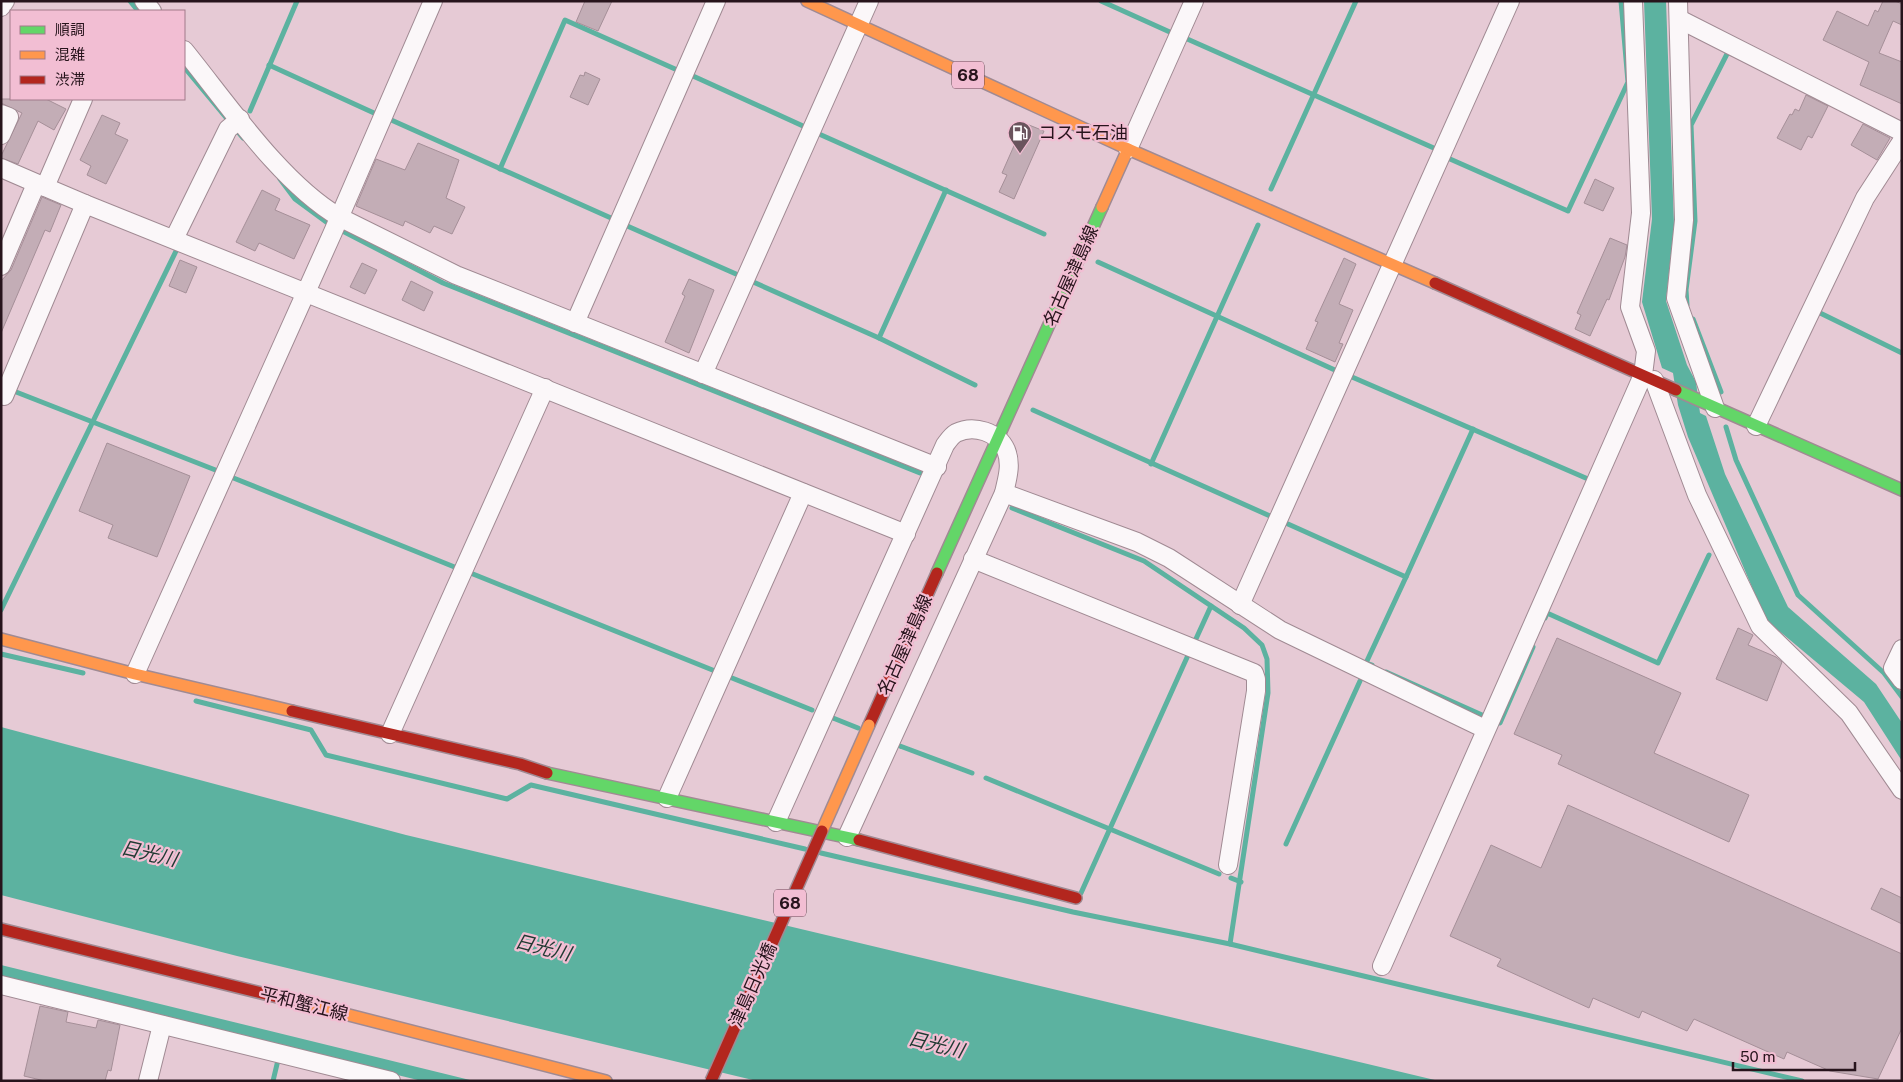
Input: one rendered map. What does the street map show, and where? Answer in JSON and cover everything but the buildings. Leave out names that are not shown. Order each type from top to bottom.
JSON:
[{"type":"main road","name":"68","points":[[807,1],[1128,149]]},
{"type":"main road","points":[[1128,149],[1394,264],[1902,490]]},
{"type":"main road","name":"名古屋津島線","points":[[869,725],[1128,149]]},
{"type":"main road","points":[[1,640],[135,674],[520,764],[530,769],[847,837],[1076,898]]},
{"type":"main road","name":"津島日光橋","points":[[710,1081],[869,725]]},
{"type":"main road","name":"平和蟹江線","points":[[1,929],[418,1032],[606,1081]]},
{"type":"street","points":[[1,6],[5,1]]},
{"type":"street","points":[[135,674],[336,225],[433,1]]},
{"type":"street","points":[[575,323],[716,1]]},
{"type":"street","points":[[702,374],[868,1]]},
{"type":"street","points":[[1128,149],[1194,1]]},
{"type":"street","points":[[1240,605],[1510,1]]},
{"type":"street","points":[[1633,1],[1641,212],[1630,307],[1654,380],[1697,495],[1760,626],[1849,713],[1902,790]]},
{"type":"street","points":[[1679,10],[1902,132]]},
{"type":"street","points":[[1679,10],[1684,220],[1676,298],[1711,406]]},
{"type":"street","points":[[185,51],[234,124],[322,207],[336,225],[936,467]]},
{"type":"street","points":[[1,266],[82,100]]},
{"type":"street","points":[[1,114],[9,117],[1,135]]},
{"type":"street","points":[[174,239],[234,124]]},
{"type":"street","points":[[1756,426],[1865,198],[1902,141]]},
{"type":"street","points":[[1,168],[84,204],[906,534]]},
{"type":"street","points":[[5,392],[84,204]]},
{"type":"street","points":[[1382,966],[1485,729],[1654,380]]},
{"type":"street","points":[[390,734],[545,388]]},
{"type":"street","points":[[776,822],[945,445],[954,434],[970,429],[998,437],[1006,452],[1010,469],[1004,493],[847,837]]},
{"type":"street","points":[[667,798],[803,493]]},
{"type":"street","points":[[1004,493],[1137,542],[1169,558],[1280,630],[1485,729]]},
{"type":"street","points":[[974,559],[1254,673],[1256,691],[1228,865]]},
{"type":"street","points":[[1902,649],[1892,668],[1902,680]]},
{"type":"street","points":[[1,985],[391,1081]]},
{"type":"street","points":[[148,1081],[162,1026]]},
{"type":"water","points":[[1644,1],[1666,1],[1674,225],[1666,301],[1687,365],[1696,382],[1700,413],[1706,416],[1725,474],[1788,607],[1876,684],[1902,723],[1902,761],[1864,702],[1766,620],[1688,437],[1678,405],[1673,373],[1662,368],[1642,302],[1652,219]]},
{"type":"water","name":"日光川","points":[[1,727],[406,835],[1439,1081],[757,1081],[237,956],[1,895]]},
{"type":"water","points":[[1,965],[474,1081],[422,1081],[1,978]]},
{"type":"waterway","points":[[130,1],[137,10]]},
{"type":"waterway","points":[[250,111],[297,1]]},
{"type":"waterway","points":[[1101,1],[1172,33]]},
{"type":"waterway","points":[[1271,189],[1356,1]]},
{"type":"waterway","points":[[1450,159],[1568,211],[1628,82],[1621,1]]},
{"type":"waterway","points":[[500,169],[565,20],[675,69]]},
{"type":"waterway","points":[[1185,38],[1436,149]]},
{"type":"waterway","points":[[1687,305],[1686,290],[1695,221],[1691,125],[1728,52],[1732,54]]},
{"type":"waterway","points":[[269,65],[374,113]]},
{"type":"waterway","points":[[185,68],[243,138]]},
{"type":"waterway","points":[[693,76],[803,126]]},
{"type":"waterway","points":[[389,119],[611,218]]},
{"type":"waterway","points":[[819,134],[1044,234]]},
{"type":"waterway","points":[[280,179],[295,199],[329,224],[443,283],[920,473]]},
{"type":"waterway","points":[[879,338],[946,190]]},
{"type":"waterway","points":[[625,225],[736,274]]},
{"type":"waterway","points":[[1151,464],[1258,225]]},
{"type":"waterway","points":[[1,610],[178,247]]},
{"type":"waterway","points":[[1098,262],[1337,371]]},
{"type":"waterway","points":[[751,281],[879,338],[975,385]]},
{"type":"waterway","points":[[1816,311],[1902,353]]},
{"type":"waterway","points":[[1693,319],[1721,392]]},
{"type":"waterway","points":[[1352,377],[1588,479]]},
{"type":"waterway","points":[[11,390],[218,471]]},
{"type":"waterway","points":[[1033,410],[1270,516]]},
{"type":"waterway","points":[[1726,427],[1736,460],[1798,595],[1884,673],[1902,697]]},
{"type":"waterway","points":[[1406,577],[1473,429]]},
{"type":"waterway","points":[[231,477],[457,568]]},
{"type":"waterway","points":[[1012,508],[1144,561],[1244,628],[1262,645],[1267,659],[1268,693],[1230,944]]},
{"type":"waterway","points":[[1288,524],[1406,577],[1366,663],[1372,665]]},
{"type":"waterway","points":[[1545,618],[1547,613],[1658,663],[1709,555]]},
{"type":"waterway","points":[[468,572],[715,671]]},
{"type":"waterway","points":[[1195,641],[1211,606]]},
{"type":"waterway","points":[[1496,721],[1500,723],[1533,647]]},
{"type":"waterway","points":[[1081,893],[1189,653]]},
{"type":"waterway","points":[[1,654],[83,673]]},
{"type":"waterway","points":[[1386,672],[1482,715]]},
{"type":"waterway","points":[[727,676],[812,710]]},
{"type":"waterway","points":[[1286,844],[1360,681]]},
{"type":"waterway","points":[[196,701],[311,730],[326,755],[507,799],[531,785],[805,849]]},
{"type":"waterway","points":[[833,718],[858,728]]},
{"type":"waterway","points":[[900,746],[972,773]]},
{"type":"waterway","points":[[986,778],[1219,874]]},
{"type":"waterway","points":[[821,853],[1073,912],[1230,944],[1802,1081]]},
{"type":"waterway","points":[[1231,878],[1241,882]]},
{"type":"waterway","points":[[273,1081],[278,1060]]},
{"type":"traffic: fast","points":[[937,573],[1102,207]]},
{"type":"traffic: fast","points":[[1676,390],[1902,490]]},
{"type":"traffic: fast","points":[[547,773],[859,840]]},
{"type":"traffic: slow","points":[[807,1],[1128,149],[1102,207]]},
{"type":"traffic: slow","points":[[1128,149],[1435,283]]},
{"type":"traffic: slow","points":[[1,639],[135,674],[292,711]]},
{"type":"traffic: slow","points":[[822,831],[869,725]]},
{"type":"traffic: slow","points":[[302,1003],[606,1081]]},
{"type":"traffic: jam","points":[[1435,283],[1676,390]]},
{"type":"traffic: jam","points":[[869,725],[937,573]]},
{"type":"traffic: jam","points":[[292,711],[520,764],[547,773]]},
{"type":"traffic: jam","points":[[711,1081],[822,831]]},
{"type":"traffic: jam","points":[[859,840],[1076,898]]},
{"type":"traffic: jam","points":[[1,929],[302,1003]]},
{"type":"place","name":"コスモ石油","points":[[1020,154]]}]
